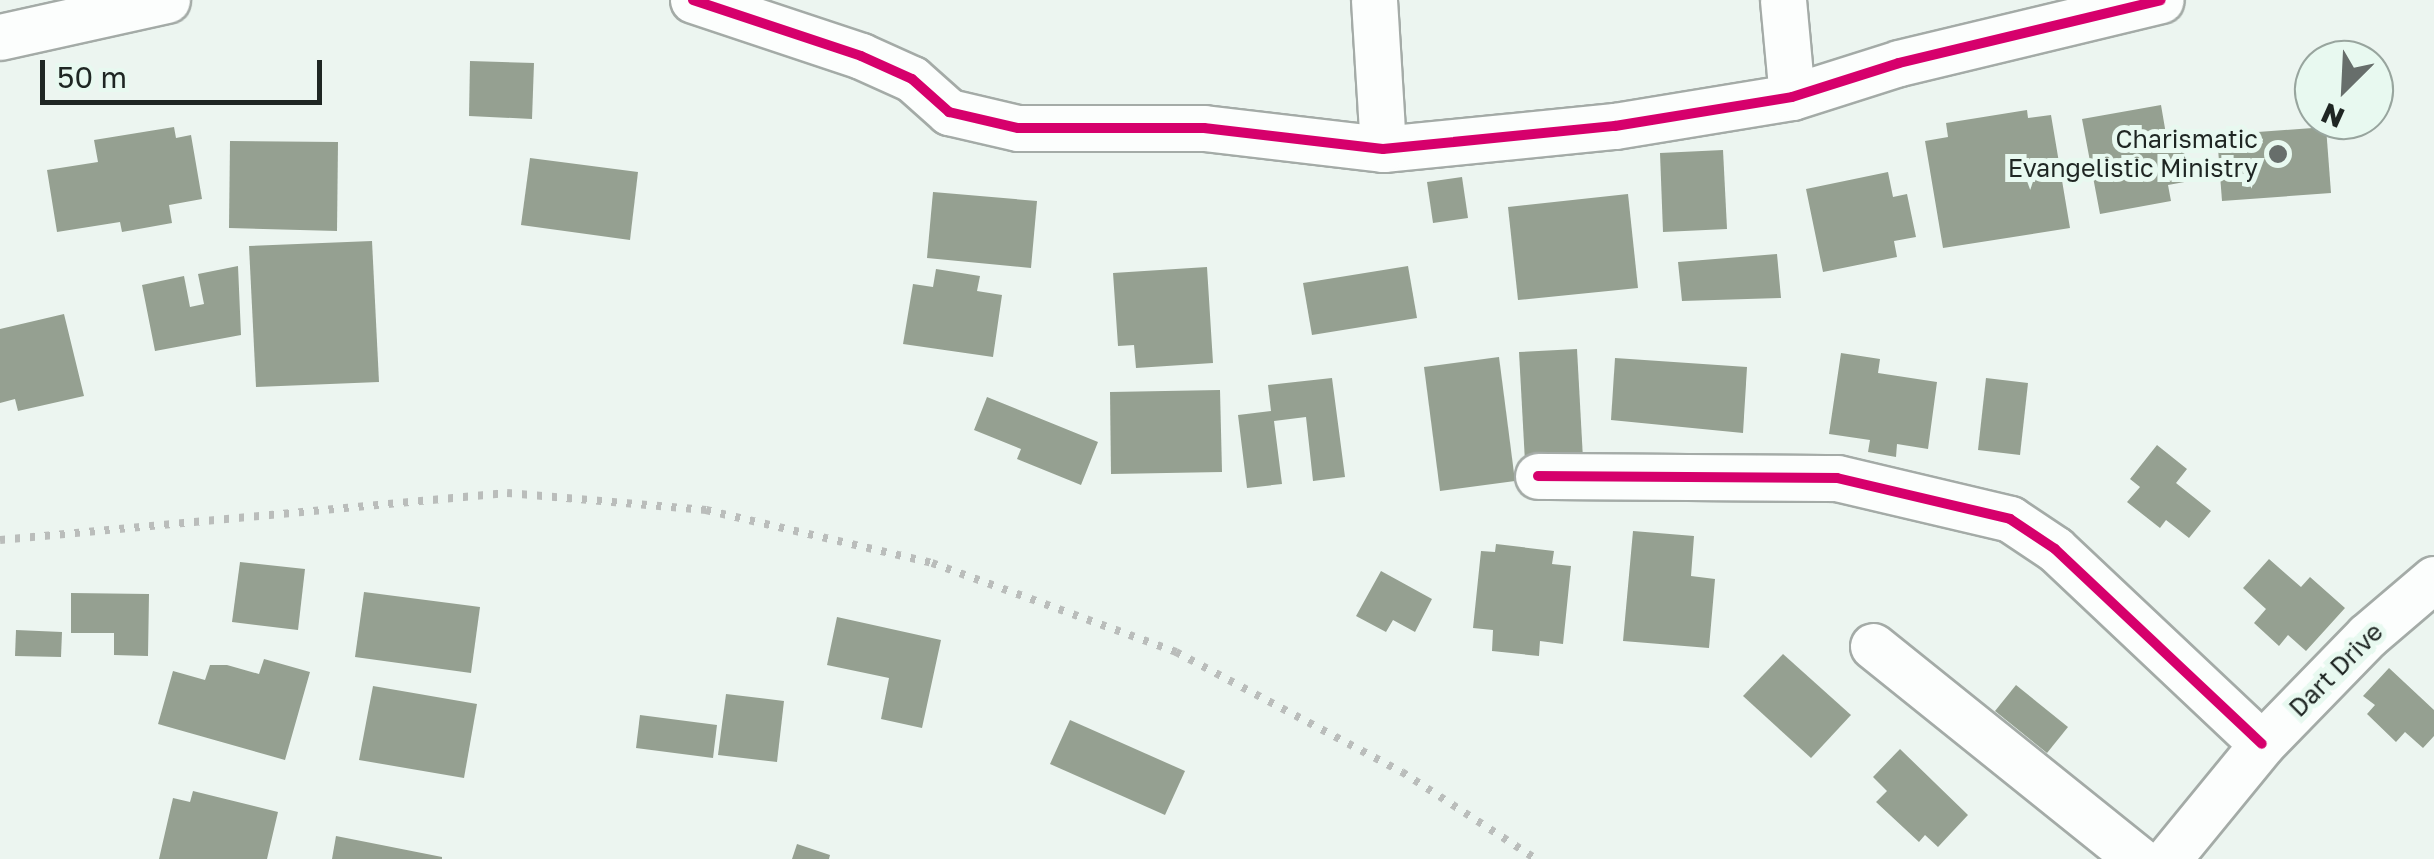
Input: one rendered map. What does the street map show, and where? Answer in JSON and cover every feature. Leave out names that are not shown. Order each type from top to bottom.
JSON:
[{"type":"street","points":[[17,23],[167,0]]},
{"type":"street","points":[[693,0],[861,56],[912,79],[949,112],[1018,128],[1204,128],[1383,149],[1615,126],[1792,97],[1898,63],[2160,0]]},
{"type":"street","points":[[1374,0],[1383,149]]},
{"type":"street","points":[[1783,0],[1792,97]]},
{"type":"street","points":[[1538,476],[1837,478],[2010,518],[2055,549],[2262,744]]},
{"type":"street","name":"Dart Drive","points":[[2168,859],[2262,744],[2367,636],[2434,580]]},
{"type":"street","points":[[1872,646],[2138,859]]},
{"type":"building","points":[[470,61],[534,63],[532,119],[469,116]]},
{"type":"building","points":[[2161,105],[2167,140],[2181,137],[2190,181],[2168,185],[2171,201],[2100,214],[2082,119]]},
{"type":"building","points":[[2027,110],[2028,118],[2051,115],[2070,228],[1943,248],[1925,141],[1948,137],[1946,123]]},
{"type":"building","points":[[174,127],[176,138],[191,135],[202,199],[169,205],[172,223],[122,232],[120,222],[57,232],[47,170],[98,162],[94,140]]},
{"type":"building","points":[[2294,129],[2294,140],[2327,140],[2331,193],[2222,201],[2217,135]]},
{"type":"building","points":[[230,141],[338,142],[337,231],[229,228]]},
{"type":"building","points":[[1723,150],[1727,229],[1663,232],[1660,153]]},
{"type":"building","points":[[530,158],[638,172],[630,240],[521,225]]},
{"type":"building","points":[[1888,172],[1893,197],[1907,194],[1916,237],[1894,241],[1897,257],[1823,272],[1806,189]]},
{"type":"building","points":[[1462,177],[1468,218],[1433,223],[1427,182]]},
{"type":"building","points":[[933,192],[1037,201],[1031,268],[927,258]]},
{"type":"building","points":[[1628,194],[1638,288],[1518,300],[1508,207]]},
{"type":"building","points":[[372,241],[379,382],[256,387],[249,246]]},
{"type":"building","points":[[1777,254],[1781,298],[1682,301],[1678,262]]},
{"type":"building","points":[[238,266],[241,335],[155,351],[142,285],[184,276],[190,307],[204,304],[198,274]]},
{"type":"building","points":[[1408,266],[1417,318],[1312,335],[1303,283]]},
{"type":"building","points":[[1207,267],[1213,363],[1136,368],[1134,345],[1118,346],[1113,273]]},
{"type":"building","points":[[936,269],[980,276],[977,291],[1002,295],[993,357],[903,344],[913,284],[933,287]]},
{"type":"building","points":[[64,314],[84,396],[18,411],[15,399],[0,403],[0,329]]},
{"type":"building","points":[[1577,349],[1583,459],[1525,462],[1519,352]]},
{"type":"building","points":[[1841,353],[1880,359],[1878,373],[1937,382],[1928,449],[1897,444],[1896,457],[1868,452],[1870,440],[1829,434]]},
{"type":"building","points":[[1499,357],[1515,481],[1440,491],[1424,367]]},
{"type":"building","points":[[1615,358],[1747,367],[1743,433],[1611,420]]},
{"type":"building","points":[[1332,378],[1345,477],[1313,481],[1306,417],[1274,421],[1282,484],[1247,488],[1238,415],[1271,411],[1268,385]]},
{"type":"building","points":[[1986,378],[2028,383],[2020,455],[1978,450]]},
{"type":"building","points":[[1220,390],[1222,472],[1111,474],[1110,392]]},
{"type":"building","points":[[987,397],[1098,442],[1081,485],[1017,459],[1021,449],[974,430]]},
{"type":"building","points":[[2157,445],[2187,469],[2176,483],[2211,511],[2189,538],[2166,520],[2160,528],[2127,502],[2140,487],[2130,479]]},
{"type":"building","points":[[1633,531],[1694,536],[1691,576],[1715,579],[1709,648],[1623,641]]},
{"type":"building","points":[[1496,544],[1554,551],[1552,564],[1571,566],[1563,644],[1540,641],[1539,656],[1492,651],[1493,630],[1473,628],[1481,551],[1495,552]]},
{"type":"building","points":[[2269,559],[2301,587],[2310,577],[2345,608],[2306,651],[2288,635],[2279,646],[2254,623],[2266,609],[2243,588]]},
{"type":"building","points":[[240,562],[305,569],[298,630],[232,622]]},
{"type":"building","points":[[1381,571],[1432,599],[1415,632],[1393,620],[1386,632],[1356,616]]},
{"type":"building","points":[[364,592],[480,607],[471,673],[355,657]]},
{"type":"building","points":[[71,593],[149,594],[148,656],[114,655],[114,633],[71,633]]},
{"type":"building","points":[[837,617],[941,640],[922,728],[881,719],[889,678],[827,665]]},
{"type":"building","points":[[16,630],[62,632],[61,657],[15,656]]},
{"type":"building","points":[[1783,654],[1851,715],[1811,758],[1743,696]]},
{"type":"building","points":[[264,659],[310,672],[285,760],[158,724],[173,671],[205,680],[210,665],[227,665],[259,674]]},
{"type":"building","points":[[2389,668],[2434,710],[2434,736],[2423,748],[2405,732],[2396,742],[2367,714],[2375,705],[2363,696]]},
{"type":"building","points":[[2016,685],[2068,727],[2047,753],[1995,711]]},
{"type":"building","points":[[373,686],[477,704],[464,778],[359,760]]},
{"type":"building","points":[[726,694],[784,701],[777,762],[718,755]]},
{"type":"building","points":[[640,715],[717,725],[713,758],[636,748]]},
{"type":"building","points":[[1070,720],[1185,771],[1165,815],[1050,764]]},
{"type":"building","points":[[1900,749],[1968,815],[1938,847],[1925,835],[1919,842],[1876,802],[1887,791],[1873,777]]},
{"type":"building","points":[[193,791],[278,812],[267,859],[159,859],[173,798],[190,802]]},
{"type":"building","points":[[336,836],[442,857],[442,859],[332,859]]},
{"type":"building","points":[[797,844],[830,855],[829,859],[792,859]]},
{"type":"railway","points":[[0,540],[507,493],[706,510],[932,563],[1176,652],[1402,772],[1536,859]]},
{"type":"cycle path","points":[[693,0],[861,56],[912,79],[949,112],[1018,128],[1204,128],[1383,149],[1615,126],[1792,97],[1899,63],[2161,0]]},
{"type":"cycle path","points":[[1538,476],[1837,478],[2010,519],[2055,549],[2262,744]]},
{"type":"place","name":"Charismatic Evangelistic Ministry","points":[[2278,154]]}]
